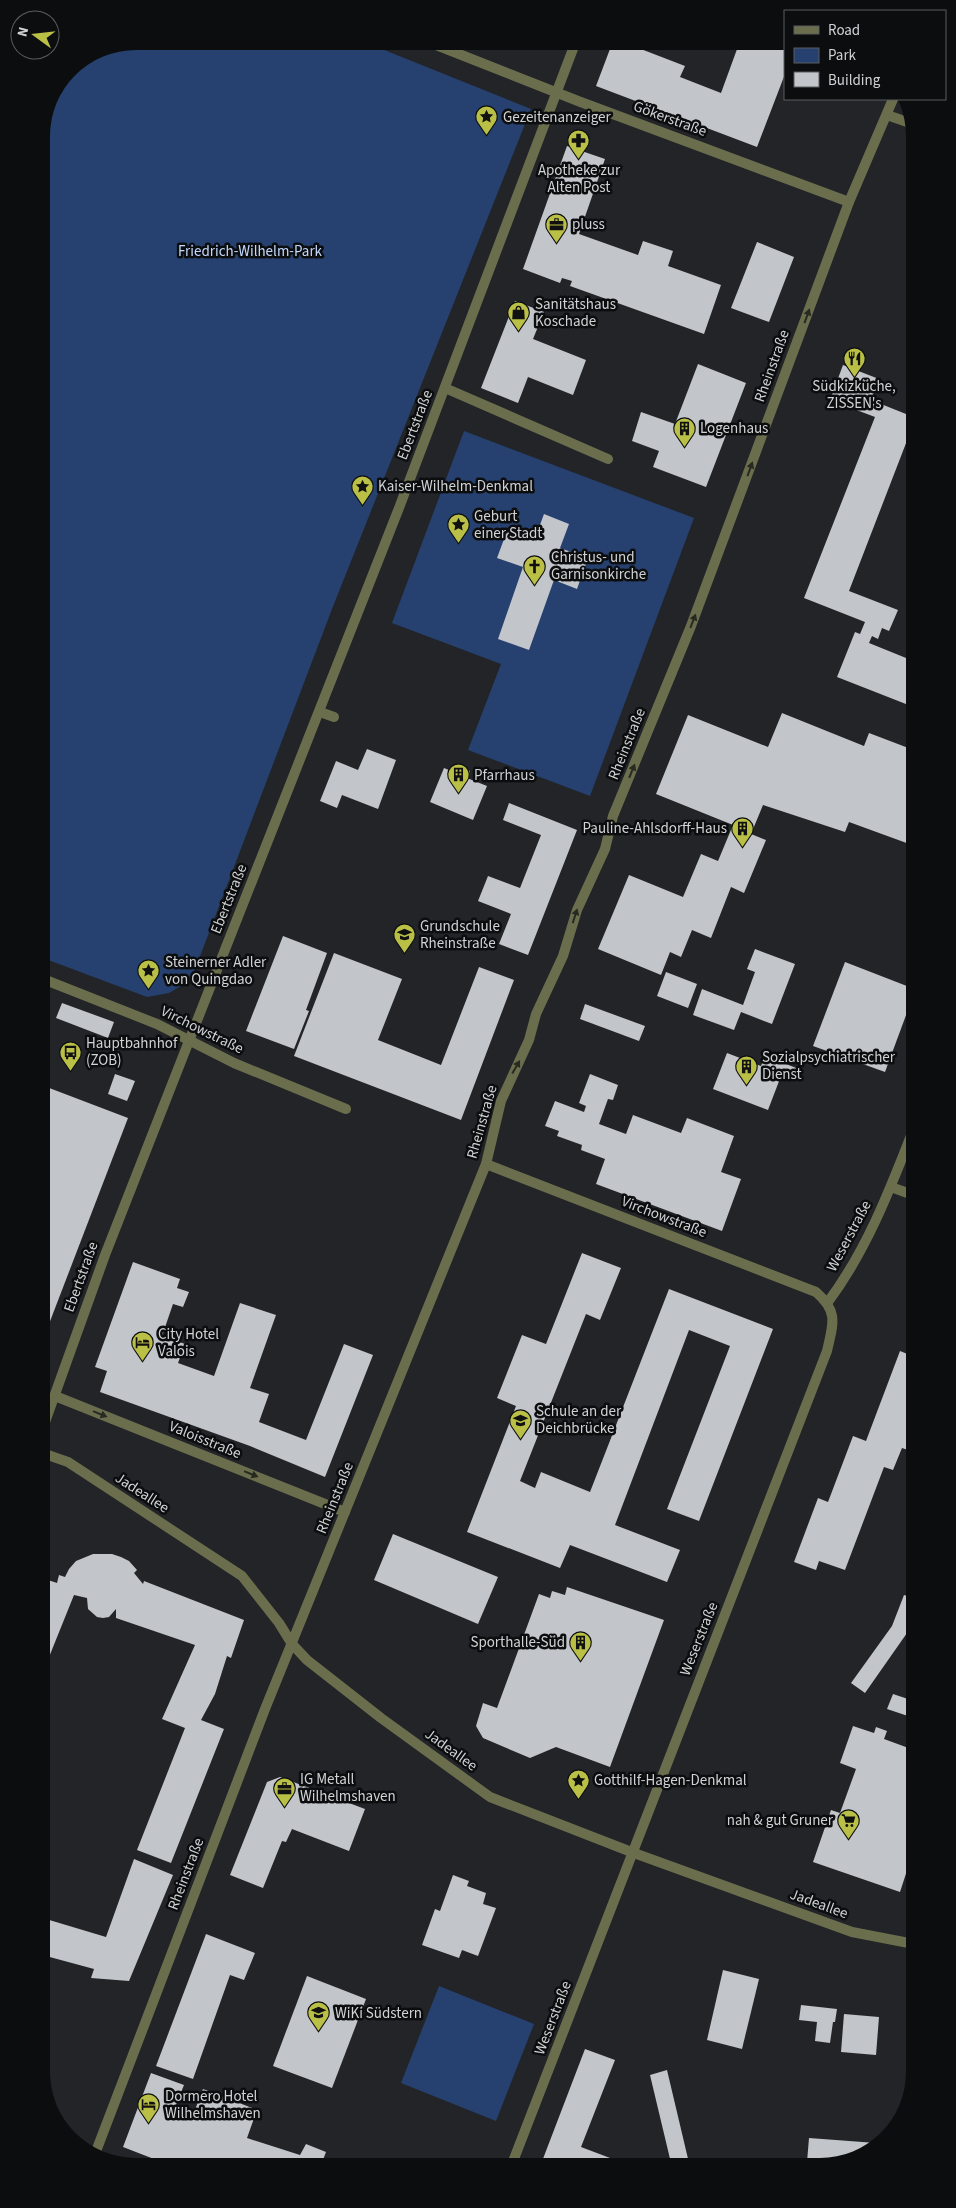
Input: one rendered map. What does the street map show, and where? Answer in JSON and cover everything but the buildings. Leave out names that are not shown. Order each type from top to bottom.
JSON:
[{"type":"street","name":"Gökerstraße","points":[[449,50],[557,93],[849,202]]},
{"type":"street","name":"Ebertstraße","points":[[50,1408],[112,1236],[320,712],[573,50]]},
{"type":"street","name":"Rheinstraße","points":[[97,2149],[292,1644],[486,1164],[501,1102],[530,1040],[536,1014],[563,956],[577,910],[604,849],[613,816],[691,626],[849,202],[894,100]]},
{"type":"street","points":[[887,115],[904,121]]},
{"type":"street","name":"Ebertstraße","points":[[445,388],[608,459]]},
{"type":"street","points":[[320,712],[334,717]]},
{"type":"street","name":"Virchowstraße","points":[[50,982],[157,1024],[234,1063],[346,1108]]},
{"type":"street","name":"Weserstraße","points":[[514,2158],[827,1351],[833,1316],[828,1302],[856,1261],[891,1187],[906,1148]]},
{"type":"street","name":"Virchowstraße","points":[[486,1164],[816,1292],[828,1302]]},
{"type":"street","points":[[891,1187],[906,1193]]},
{"type":"street","name":"Valoisstraße","points":[[55,1396],[346,1512]]},
{"type":"street","name":"Jadeallee","points":[[50,1456],[68,1462],[242,1576],[280,1623],[292,1644],[345,1690],[490,1797],[852,1932],[906,1942]]},
{"type":"green space","name":"Friedrich-Wilhelm-Park","points":[[136,50],[384,50],[531,109],[332,609],[191,980],[169,993],[147,997],[50,961],[50,130],[53,113],[68,83],[79,71],[93,61],[119,52]]},
{"type":"green space","points":[[464,431],[694,518],[590,796],[468,750],[501,664],[392,623]]},
{"type":"green space","points":[[439,1986],[534,2024],[496,2121],[401,2083]]},
{"type":"place","name":"Gezeitenanzeiger","points":[[487,136]]},
{"type":"place","name":"Apotheke zur Alten Post","points":[[579,160]]},
{"type":"place","name":"pluss","points":[[556,243]]},
{"type":"place","name":"Sanitätshaus Koschade","points":[[519,332]]},
{"type":"place","name":"Südkizküche, ZISSEN's","points":[[854,377]]},
{"type":"place","name":"Logenhaus","points":[[684,447]]},
{"type":"place","name":"Kaiser-Wilhelm-Denkmal","points":[[362,505]]},
{"type":"place","name":"Geburt einer Stadt","points":[[458,544]]},
{"type":"place","name":"Christus- und Garnisonkirche","points":[[535,585]]},
{"type":"place","name":"Pfarrhaus","points":[[458,794]]},
{"type":"place","name":"Pauline-Ahlsdorff-Haus","points":[[743,847]]},
{"type":"place","name":"Grundschule Rheinstraße","points":[[404,954]]},
{"type":"place","name":"Steinerner Adler von Quingdao","points":[[149,990]]},
{"type":"place","name":"Hauptbahnhof (ZOB)","points":[[70,1071]]},
{"type":"place","name":"Sozialpsychiatrischer Dienst","points":[[746,1085]]},
{"type":"place","name":"City Hotel Valois","points":[[142,1362]]},
{"type":"place","name":"Schule an der Deichbrücke","points":[[520,1439]]},
{"type":"place","name":"Sporthalle-Süd","points":[[581,1661]]},
{"type":"place","name":"Gotthilf-Hagen-Denkmal","points":[[578,1799]]},
{"type":"place","name":"IG Metall Wilhelmshaven","points":[[284,1807]]},
{"type":"place","name":"nah & gut Gruner","points":[[849,1839]]},
{"type":"place","name":"WiKi Südstern","points":[[319,2032]]},
{"type":"place","name":"Dormero Hotel Wilhelmshaven","points":[[149,2124]]}]
